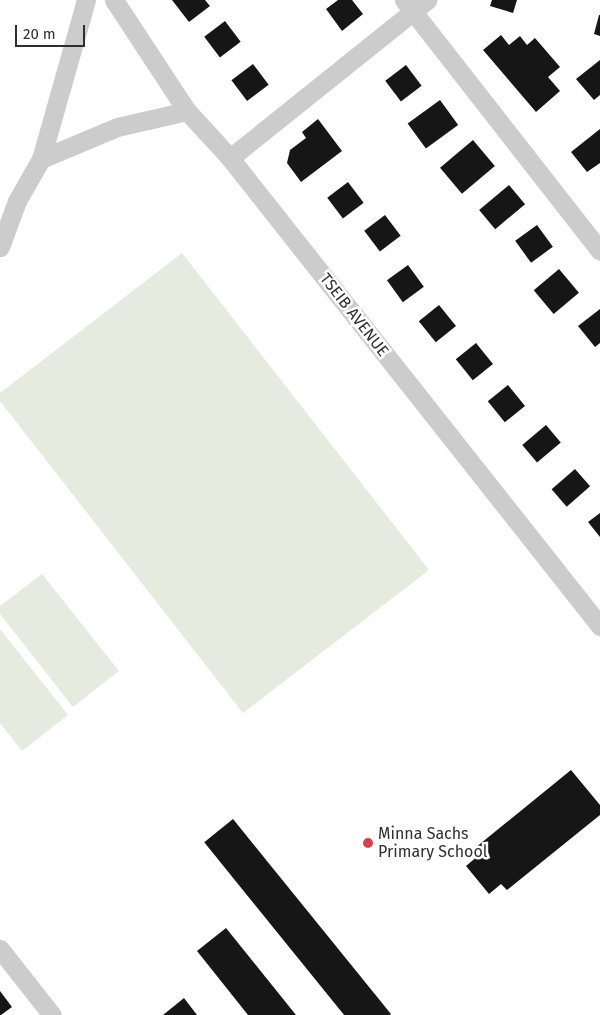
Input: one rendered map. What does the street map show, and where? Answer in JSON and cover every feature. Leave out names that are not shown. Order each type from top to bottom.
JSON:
[{"type":"street","points":[[0,247],[17,201],[41,159],[86,0]]},
{"type":"street","name":"TSEIB AVENUE","points":[[114,0],[187,111],[230,158],[600,626]]},
{"type":"street","points":[[230,158],[414,3],[600,251]]},
{"type":"street","points":[[41,159],[117,127],[187,111]]},
{"type":"street","points":[[0,949],[52,1015]]},
{"type":"shaded area","points":[[182,253],[429,570],[243,713],[0,401],[0,393]]},
{"type":"shaded area","points":[[42,574],[119,671],[73,707],[0,614],[0,606]]},
{"type":"shaded area","points":[[0,629],[68,715],[22,751],[0,723]]},
{"type":"building","points":[[172,0],[205,0],[210,6],[189,22]]},
{"type":"building","points":[[338,0],[352,0],[363,14],[342,31],[326,9]]},
{"type":"building","points":[[492,0],[517,0],[513,13],[490,6]]},
{"type":"building","points":[[600,15],[600,36],[594,34]]},
{"type":"building","points":[[225,21],[241,42],[220,57],[204,37]]},
{"type":"building","points":[[501,35],[509,45],[520,36],[527,45],[535,38],[560,67],[548,77],[560,91],[536,112],[483,50]]},
{"type":"building","points":[[600,60],[600,95],[594,100],[576,79]]},
{"type":"building","points":[[253,64],[269,85],[247,101],[231,80]]},
{"type":"building","points":[[406,65],[422,86],[401,101],[385,81]]},
{"type":"building","points":[[440,100],[458,125],[426,149],[408,124]]},
{"type":"building","points":[[318,119],[342,151],[301,182],[287,163],[290,150],[306,138],[302,132]]},
{"type":"building","points":[[600,129],[600,163],[587,172],[571,152]]},
{"type":"building","points":[[473,140],[495,166],[462,194],[440,168]]},
{"type":"building","points":[[348,182],[364,203],[343,218],[327,198]]},
{"type":"building","points":[[509,185],[525,204],[495,229],[479,210]]},
{"type":"building","points":[[385,215],[401,236],[380,251],[364,231]]},
{"type":"building","points":[[537,225],[553,247],[531,263],[515,241]]},
{"type":"building","points":[[408,265],[424,287],[403,302],[387,280]]},
{"type":"building","points":[[559,269],[579,293],[554,314],[534,290]]},
{"type":"building","points":[[439,305],[456,326],[436,342],[419,321]]},
{"type":"building","points":[[600,309],[600,343],[595,347],[578,326]]},
{"type":"building","points":[[476,343],[493,364],[473,380],[456,359]]},
{"type":"building","points":[[508,385],[525,406],[505,422],[488,401]]},
{"type":"building","points":[[546,425],[561,443],[537,463],[522,445]]},
{"type":"building","points":[[575,469],[590,486],[567,507],[552,489]]},
{"type":"building","points":[[600,513],[600,537],[588,522]]},
{"type":"building","points":[[571,770],[600,805],[600,815],[507,890],[501,884],[489,894],[466,866],[479,855],[475,848]]},
{"type":"building","points":[[233,819],[391,1014],[344,1015],[204,842]]},
{"type":"building","points":[[226,928],[296,1015],[248,1015],[197,951]]},
{"type":"building","points":[[0,991],[12,1007],[1,1015],[0,1015]]},
{"type":"building","points":[[184,998],[197,1015],[163,1015]]},
{"type":"place","name":"Minna Sachs Primary School","points":[[368,843]]}]
